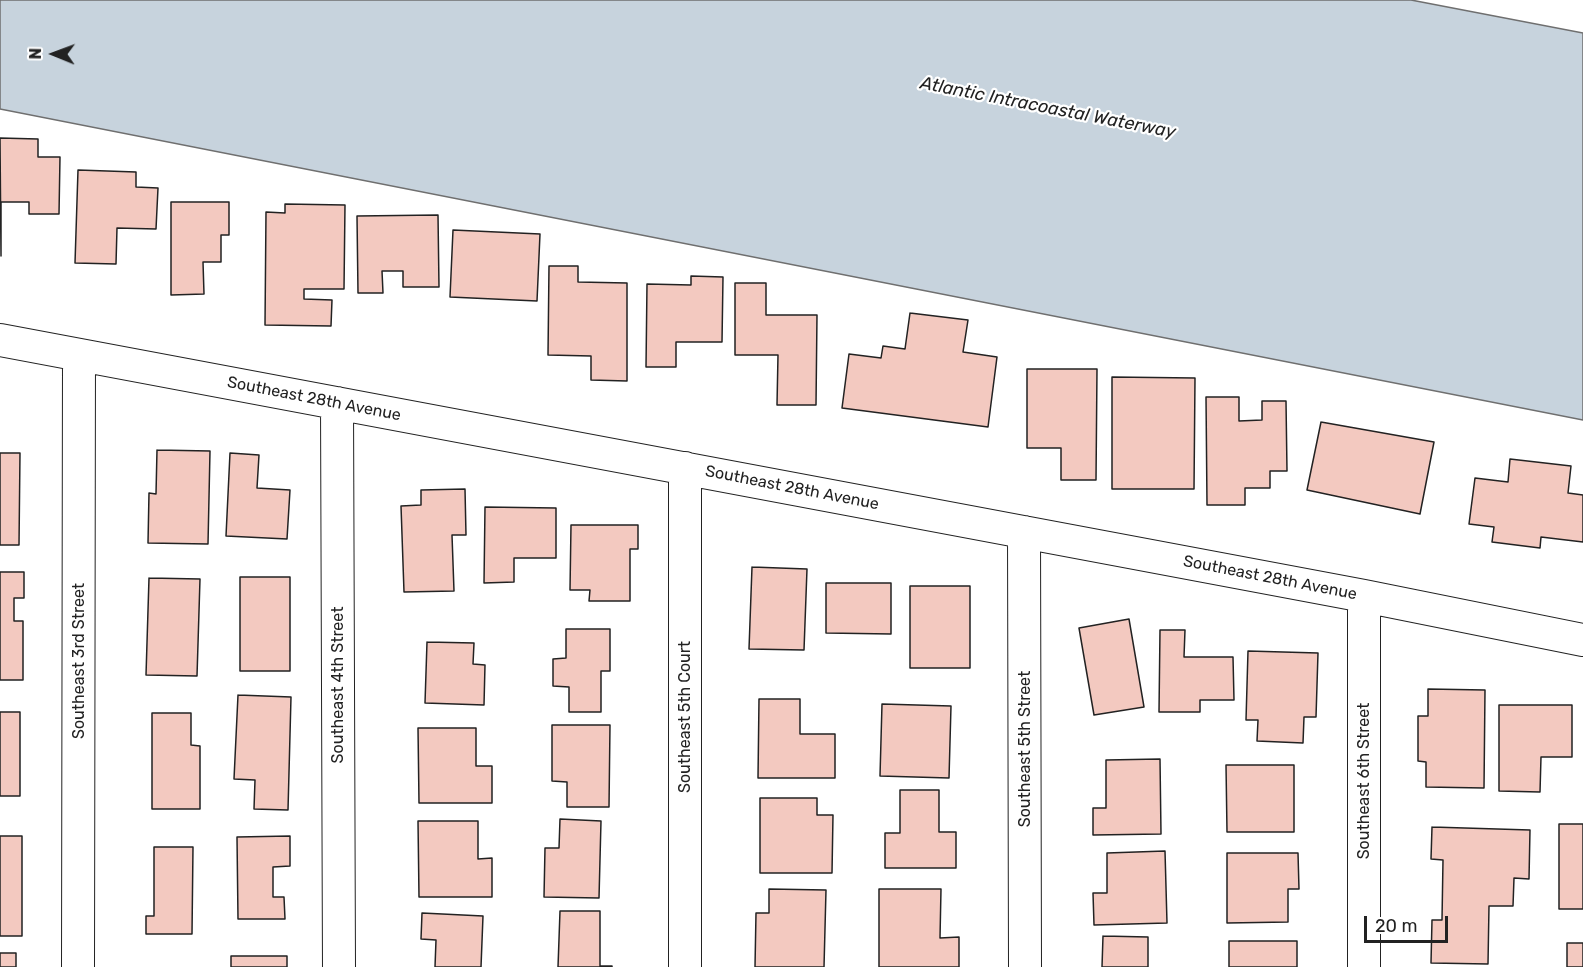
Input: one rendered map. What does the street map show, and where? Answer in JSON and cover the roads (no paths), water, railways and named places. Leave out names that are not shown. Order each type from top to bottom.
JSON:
[{"type":"street","name":"Southeast 28th Avenue","points":[[0,340],[1364,596],[1583,640]]},
{"type":"street","name":"Southeast 3rd Street","points":[[78,967],[79,355]]},
{"type":"street","name":"Southeast 4th Street","points":[[337,403],[339,967]]},
{"type":"street","name":"Southeast 5th Court","points":[[685,468],[685,967]]},
{"type":"street","name":"Southeast 5th Street","points":[[1024,532],[1025,967]]},
{"type":"street","name":"Southeast 6th Street","points":[[1364,596],[1364,967]]},
{"type":"water","name":"Atlantic Intracoastal Waterway","points":[[0,0],[1411,0],[1583,33],[1583,420],[0,109]]}]
